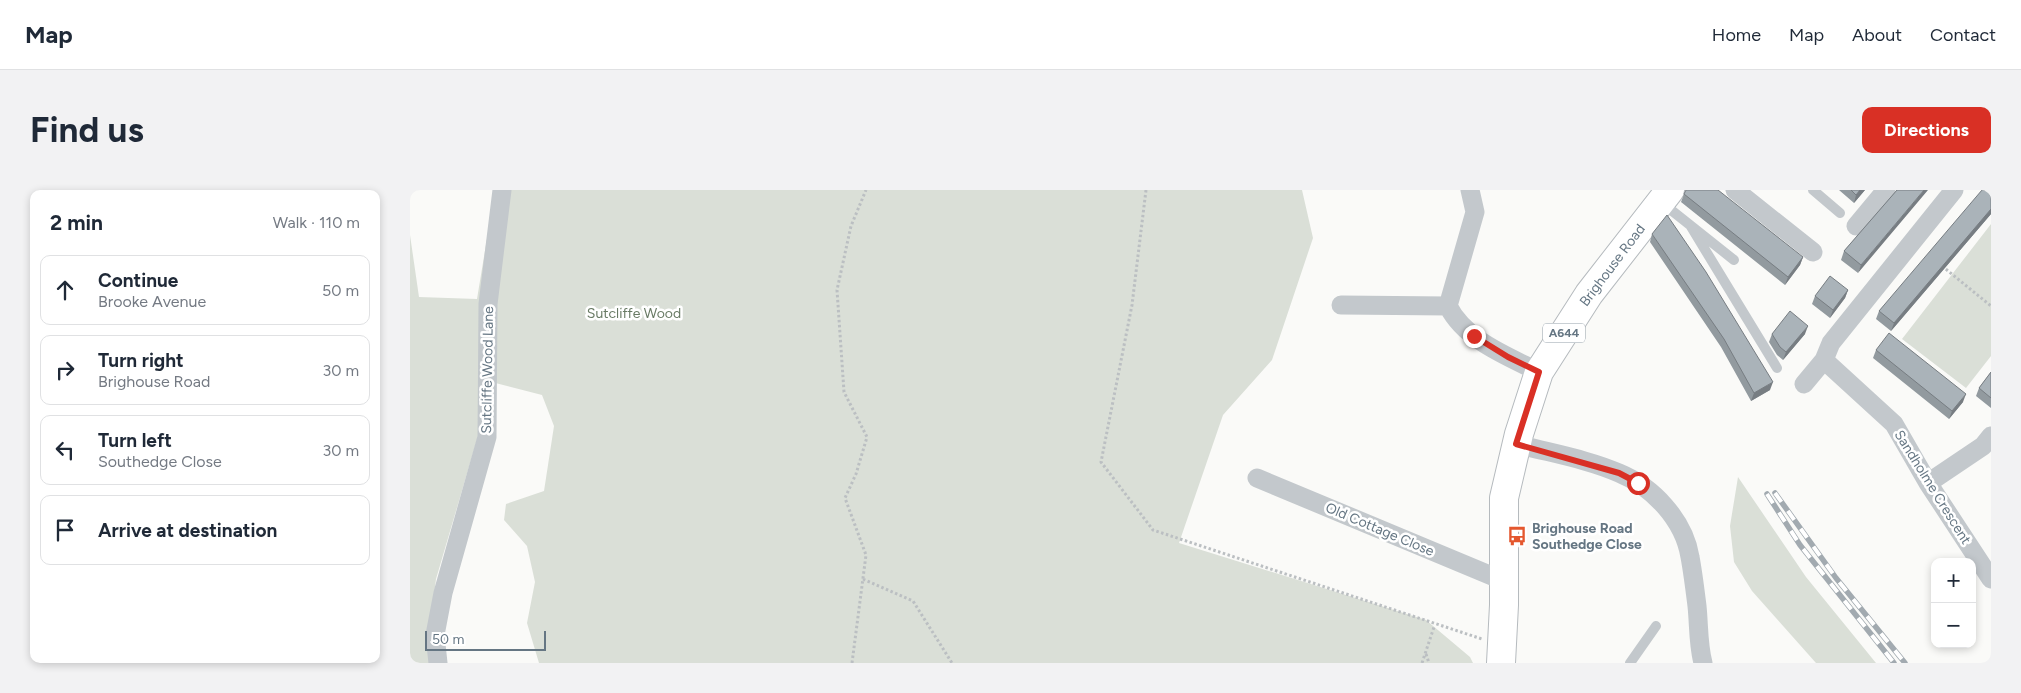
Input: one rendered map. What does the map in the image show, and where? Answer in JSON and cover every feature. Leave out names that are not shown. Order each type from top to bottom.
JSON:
[{"type":"main road","name":"Brighouse Road","points":[[1501,654],[1504,581],[1504,498],[1516,444],[1539,372],[1589,294],[1665,196]]},
{"type":"street","name":"Sutcliffe Wood Lane","points":[[438,663],[435,635],[443,594],[487,437],[488,304],[502,190]]},
{"type":"street","points":[[1470,190],[1475,212],[1448,306],[1453,316],[1474,336],[1508,357],[1539,372]]},
{"type":"street","points":[[1735,190],[1813,252]]},
{"type":"street","points":[[1856,226],[1886,190]]},
{"type":"street","points":[[1804,384],[1824,360],[1831,343],[1954,190]]},
{"type":"street","points":[[1341,305],[1448,306]]},
{"type":"street","name":"Sandholme Crescent","points":[[1824,360],[1894,424],[1928,483],[1991,579]]},
{"type":"street","points":[[1928,483],[1983,446],[1991,436]]},
{"type":"street","points":[[1516,444],[1619,473],[1638,483],[1657,498],[1680,529],[1690,555],[1703,663]]},
{"type":"street","name":"Old Cottage Close","points":[[1257,478],[1504,581]]},
{"type":"lane","points":[[1813,190],[1840,213]]},
{"type":"lane","points":[[1665,196],[1690,225],[1777,368]]},
{"type":"lane","points":[[1690,225],[1734,260]]},
{"type":"lane","points":[[1630,663],[1656,626]]},
{"type":"path","points":[[852,663],[866,555],[845,498],[856,474],[866,437],[844,392],[837,290],[852,226],[866,190]]},
{"type":"path","points":[[1146,190],[1132,305],[1101,462],[1153,530],[1501,654]]},
{"type":"path","points":[[1941,265],[1991,306]]},
{"type":"path","points":[[863,579],[913,601],[952,663]]},
{"type":"path","points":[[1422,663],[1434,627]]},
{"type":"path","points":[[1425,654],[1429,663]]},
{"type":"green space","name":"Sutcliffe Wood","points":[[495,190],[1302,190],[1313,238],[1272,360],[1223,415],[1179,543],[1426,620],[1470,657],[1473,663],[539,663],[527,623],[535,582],[527,546],[504,520],[506,504],[544,491],[554,426],[542,395],[480,379],[478,436],[436,579],[429,636],[430,663],[410,663],[410,235],[419,297],[477,299]]},
{"type":"green space","points":[[1991,224],[1991,356],[1966,388],[1902,339]]},
{"type":"green space","points":[[1738,477],[1806,577],[1876,663],[1816,663],[1752,591],[1734,562],[1730,526]]},
{"type":"building","points":[[1686,190],[1718,190],[1803,257],[1788,277],[1684,194]]},
{"type":"building","points":[[1851,190],[1860,190],[1856,195]]},
{"type":"building","points":[[1897,190],[1924,190],[1861,265],[1844,251]]},
{"type":"building","points":[[1982,190],[1991,191],[1991,209],[1894,323],[1879,311]]},
{"type":"building","points":[[1667,215],[1706,272],[1773,382],[1754,393],[1724,339],[1652,234]]},
{"type":"building","points":[[1830,276],[1848,290],[1833,310],[1815,296]]},
{"type":"building","points":[[1790,311],[1808,326],[1786,352],[1780,347],[1772,334]]},
{"type":"building","points":[[1889,333],[1966,394],[1952,411],[1876,350]]},
{"type":"building","points":[[1991,372],[1991,398],[1979,388]]},
{"type":"railway","points":[[1775,493],[1836,578],[1905,663]]},
{"type":"railway","points":[[1767,494],[1800,545],[1894,663]]},
{"type":"place","name":"Brighouse Road Southedge Close","points":[[1517,536]]},
{"type":"route","points":[[1474,336],[1508,357],[1539,372],[1516,444],[1594,465],[1619,473],[1638,483]]}]
